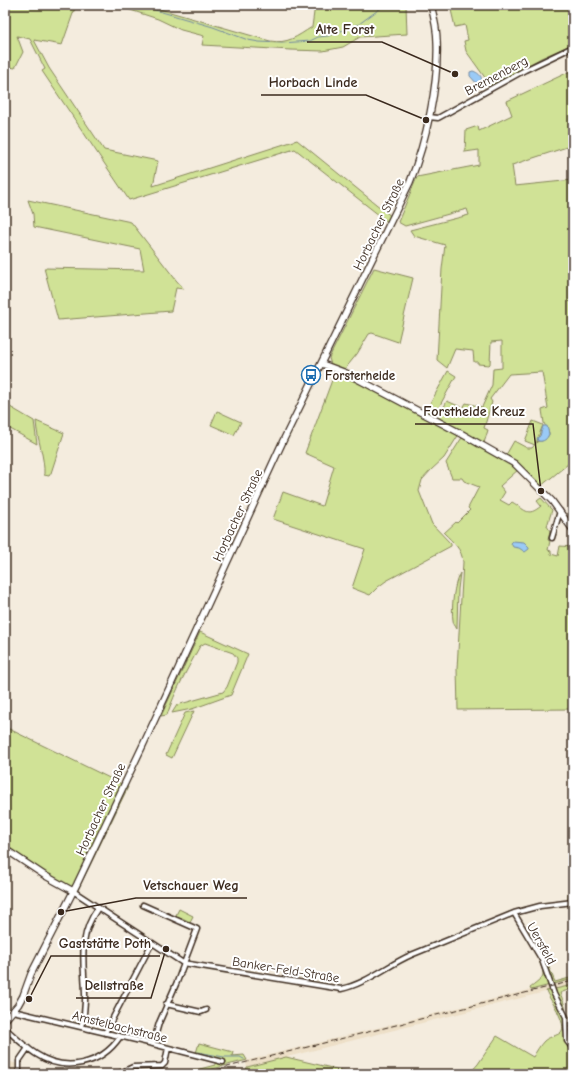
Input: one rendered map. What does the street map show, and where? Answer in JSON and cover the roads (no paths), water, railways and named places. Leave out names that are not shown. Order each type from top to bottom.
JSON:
[{"type":"main road","name":"Horbacher Straße","points":[[5,1020],[23,996],[31,974],[144,744],[283,441],[410,182],[420,157],[429,117],[438,54],[431,5]]},
{"type":"main road","points":[[322,364],[346,373],[507,459],[528,475],[552,501],[573,530]]},
{"type":"main road","points":[[5,849],[44,875],[73,891]]},
{"type":"street","name":"Bremenberg","points":[[429,117],[438,118],[525,70],[573,47]]},
{"type":"street","points":[[552,538],[560,511]]},
{"type":"street","name":"Banker-Feld-Straße","points":[[73,891],[183,963],[341,989],[351,987],[398,961],[514,913],[529,908],[573,902]]},
{"type":"street","points":[[143,905],[196,929],[177,982],[166,1004],[153,1044]]},
{"type":"street","points":[[81,1027],[84,1009],[83,944],[87,926],[98,908]]},
{"type":"street","name":"Uersfeld","points":[[514,913],[542,960],[554,994],[566,1017],[568,1041],[573,1049]]},
{"type":"street","points":[[105,1033],[152,943]]},
{"type":"street","points":[[166,1004],[201,1012],[206,1010]]},
{"type":"street","name":"Amstelbachstraße","points":[[13,1011],[223,1062]]},
{"type":"street","points":[[5,1028],[28,1048],[46,1060],[57,1063],[81,1064],[90,1062],[103,1055],[110,1049],[120,1036]]},
{"type":"street","points":[[19,1074],[19,1060],[28,1048]]},
{"type":"street","points":[[118,1074],[133,1066],[162,1066],[165,1063],[168,1048]]},
{"type":"water","points":[[473,71],[479,74],[481,78],[481,82],[479,84],[477,84],[470,76],[470,72]]},
{"type":"water","points":[[543,426],[547,426],[549,434],[545,440],[538,441],[537,438],[540,436]]},
{"type":"water","points":[[513,541],[524,542],[529,549],[525,552],[519,548],[513,547],[511,543]]},
{"type":"waterway","points":[[138,5],[213,27],[248,40],[282,43],[310,41],[318,37],[328,36],[359,24],[385,5]]},
{"type":"waterway","points":[[198,1052],[224,1057],[240,1057],[244,1059]]},
{"type":"waterway","points":[[246,1070],[263,1074]]},
{"type":"waterway","points":[[266,1074],[266,1072],[282,1070],[298,1074]]},
{"type":"railway","points":[[199,1074],[573,981]]},
{"type":"place","name":"Alte Forst","points":[[455,74]]},
{"type":"place","name":"Horbach Linde","points":[[426,120]]},
{"type":"place","name":"Forsterheide","points":[[311,375]]},
{"type":"place","name":"Forstheide Kreuz","points":[[541,491]]},
{"type":"place","name":"Vetschauer Weg","points":[[61,912]]},
{"type":"place","name":"Dellstraße","points":[[166,949]]},
{"type":"place","name":"Gaststätte Poth","points":[[29,999]]}]
